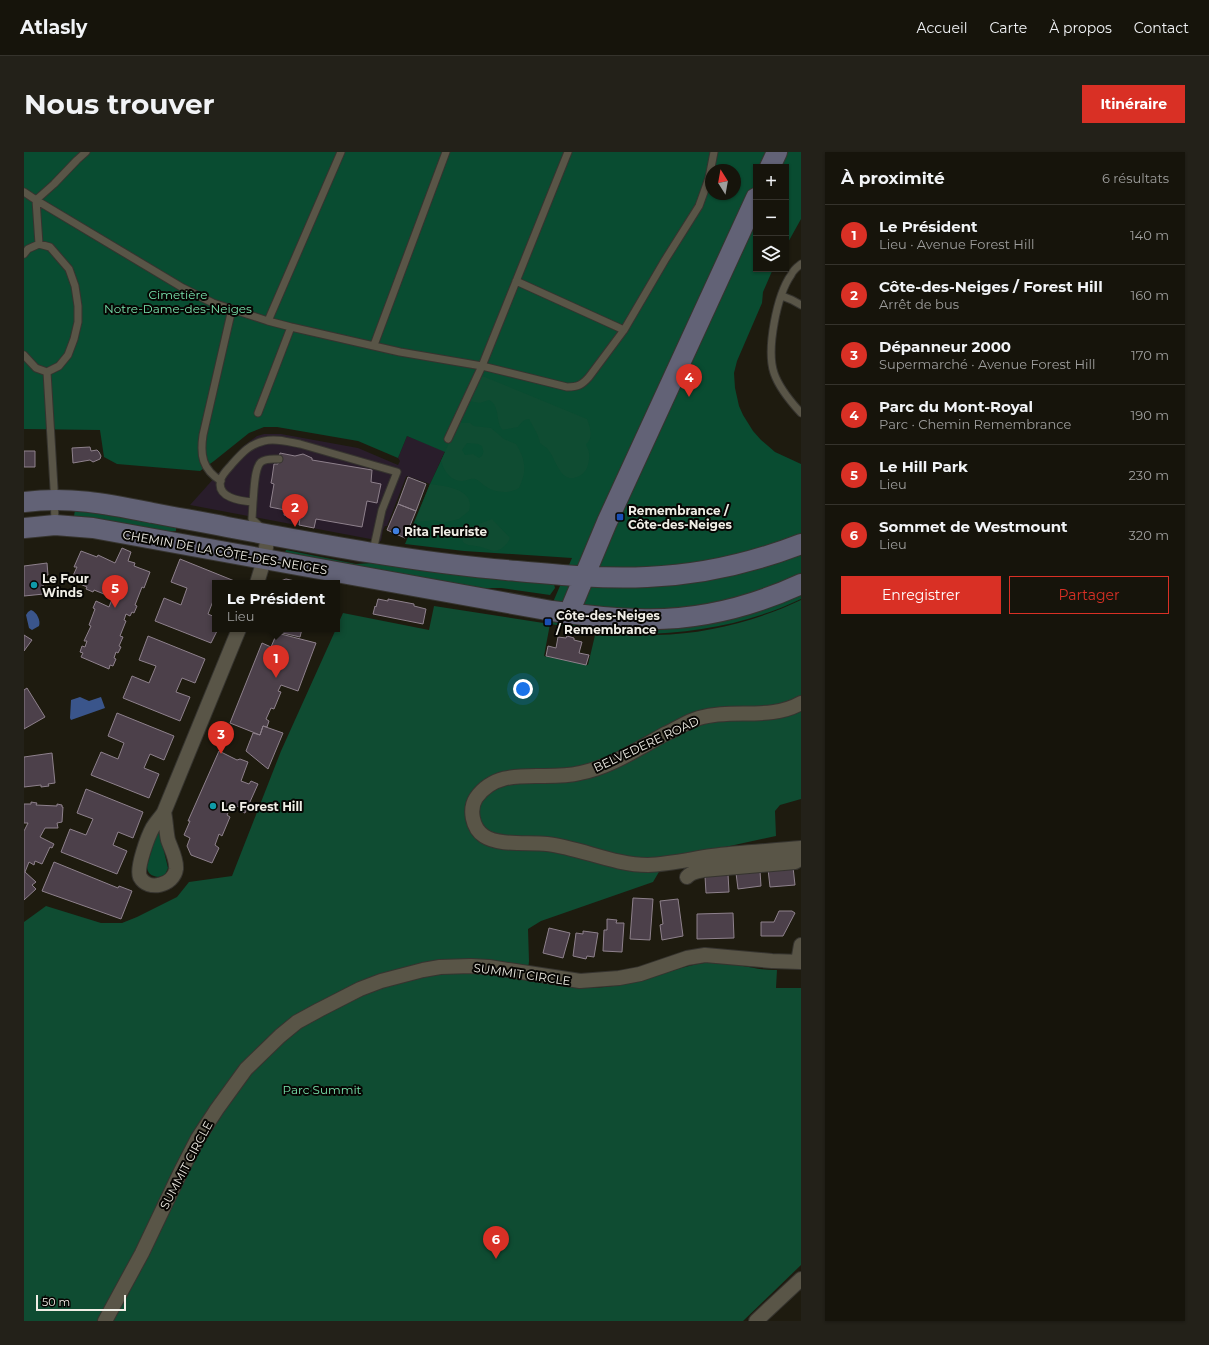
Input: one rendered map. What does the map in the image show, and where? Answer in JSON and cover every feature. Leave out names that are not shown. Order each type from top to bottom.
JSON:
[{"type":"main road","points":[[771,164],[777,152]]},
{"type":"main road","points":[[569,613],[610,515],[755,200]]},
{"type":"main road","name":"CHEMIN DE LA CÔTE-DES-NEIGES","points":[[24,502],[77,500],[372,553],[450,564],[584,576],[647,577],[698,572],[746,562],[801,544]]},
{"type":"main road","name":"CHEMIN DE LA CÔTE-DES-NEIGES","points":[[24,528],[55,525],[93,528],[481,599],[569,613],[641,620],[694,616],[748,604],[781,593],[801,584]]},
{"type":"street","points":[[258,580],[264,560],[268,535]]},
{"type":"street","points":[[164,812],[168,839],[176,868],[174,875],[169,881],[163,884],[154,885],[142,880],[139,875],[139,868],[153,827],[164,812],[237,632]]},
{"type":"street","name":"BELVEDERE ROAD","points":[[801,703],[768,713],[726,714],[700,718],[686,723],[599,768],[581,773],[564,776],[518,776],[504,778],[493,782],[482,790],[475,799],[472,809],[473,820],[477,830],[493,840],[548,844],[576,849],[626,863],[646,865],[660,864],[713,856],[801,848]]},
{"type":"street","points":[[687,877],[689,874],[703,870],[795,862],[801,858]]},
{"type":"street","points":[[800,962],[801,945]]},
{"type":"street","name":"SUMMIT CIRCLE","points":[[105,1321],[142,1253],[198,1138],[217,1108],[246,1069],[280,1036],[297,1022],[381,981],[440,967],[489,967],[580,981],[608,980],[640,974],[687,958],[705,955],[800,962]]},
{"type":"street","points":[[756,1321],[801,1279]]},
{"type":"lane","points":[[36,200],[86,152]]},
{"type":"lane","points":[[268,321],[341,152]]},
{"type":"lane","points":[[374,345],[446,152]]},
{"type":"lane","points":[[448,439],[482,366],[568,152]]},
{"type":"lane","points":[[24,192],[184,288],[213,303],[232,310],[291,327],[400,352],[482,366],[567,387],[576,387],[584,383],[590,377],[624,330],[699,206],[714,152]]},
{"type":"lane","points":[[36,200],[39,244]]},
{"type":"lane","points":[[24,254],[28,249],[39,244],[50,247],[69,269],[75,286],[78,306],[78,322],[74,339],[68,355],[59,366],[47,372],[36,368],[24,355]]},
{"type":"lane","points":[[801,264],[791,274],[782,296],[775,319],[771,341],[771,362],[773,372],[781,388],[801,413]]},
{"type":"lane","points":[[516,281],[624,330]]},
{"type":"lane","points":[[782,296],[801,305]]},
{"type":"lane","points":[[221,481],[206,467],[202,459],[201,449],[232,310]]},
{"type":"lane","points":[[258,413],[291,327]]},
{"type":"lane","points":[[47,372],[55,500],[55,525]]},
{"type":"lane","points":[[253,502],[227,496],[222,490],[221,481],[225,472],[246,449],[259,442],[272,440],[300,444],[397,472],[382,510],[372,553]]},
{"type":"lane","points":[[268,535],[252,519],[257,471],[259,464],[265,460],[279,459]]},
{"type":"shaded area","points":[[264,434],[281,434],[358,448],[398,465],[400,461],[398,458],[407,436],[445,451],[430,484],[407,476],[406,477],[387,526],[385,526],[383,530],[381,541],[190,505],[242,447],[257,436]]},
{"type":"green space","name":"Cimetière Notre-Dame-des-Neiges","points":[[24,152],[801,152],[801,219],[789,241],[789,164],[753,164],[753,272],[772,272],[763,292],[762,303],[737,361],[734,373],[735,388],[739,406],[753,431],[775,452],[801,464],[801,599],[779,609],[755,617],[708,628],[659,633],[634,634],[602,632],[544,623],[572,558],[464,551],[405,544],[445,452],[407,436],[398,458],[358,441],[277,427],[264,427],[249,433],[200,471],[117,464],[104,457],[100,430],[24,429]]},
{"type":"green space","points":[[480,375],[587,419],[591,436],[586,444],[589,452],[588,465],[583,473],[574,478],[569,478],[560,471],[552,455],[540,443],[529,419],[524,420],[518,427],[503,430],[499,424],[497,411],[493,403],[489,400],[480,403],[468,401]]},
{"type":"green space","points":[[458,423],[470,423],[474,426],[491,428],[504,439],[516,444],[522,455],[524,466],[522,482],[519,488],[515,490],[502,492],[493,490],[475,479],[463,481],[455,480],[446,472],[441,461]],"holes":[[[467,443],[482,446],[483,452],[482,456],[479,458],[473,454],[465,455],[462,450]]]},
{"type":"green space","points":[[430,484],[451,488],[464,493],[470,504],[469,511],[459,519],[447,522],[442,523],[435,520],[418,522],[416,519]]},
{"type":"green space","points":[[75,510],[128,518],[176,528],[176,531],[165,531],[74,516]]},
{"type":"green space","points":[[492,519],[510,538],[503,547],[493,551],[465,544],[463,542],[461,535],[471,527]]},
{"type":"green space","points":[[286,550],[356,564],[372,563],[554,584],[555,588],[550,595],[501,588],[469,588],[284,555]]},
{"type":"green space","name":"Parc Summit","points":[[801,600],[801,799],[780,805],[775,811],[776,836],[666,860],[653,882],[541,921],[528,929],[529,961],[527,980],[584,988],[607,987],[638,981],[689,966],[713,962],[759,969],[777,970],[776,988],[801,988],[801,1265],[743,1321],[24,1321],[24,922],[46,906],[101,923],[122,923],[177,897],[189,882],[232,876],[281,751],[335,632],[340,632],[340,620],[343,613],[429,630],[434,606],[550,624],[544,656],[588,665],[596,631],[657,635],[694,632],[749,620]]},
{"type":"green space","points":[[158,829],[161,829],[162,843],[168,868],[165,875],[158,877],[150,874],[147,866]]},
{"type":"water","points":[[31,610],[37,615],[39,622],[39,626],[32,630],[29,628],[26,615]]},
{"type":"water","points":[[80,697],[89,701],[101,697],[105,708],[71,720],[71,700]]},
{"type":"building","points":[[90,447],[91,451],[97,450],[99,452],[101,456],[100,459],[93,462],[90,460],[73,463],[72,448]]},
{"type":"building","points":[[24,451],[35,451],[35,467],[24,467]]},
{"type":"building","points":[[280,453],[295,456],[303,454],[312,458],[312,460],[372,470],[371,482],[381,484],[377,503],[367,501],[362,527],[316,519],[314,528],[299,525],[300,518],[284,515],[285,510],[270,507],[274,484],[271,483],[274,464],[278,464]]},
{"type":"building","points":[[408,477],[426,484],[416,511],[398,504]]},
{"type":"building","points":[[398,504],[416,511],[405,538],[387,530]]},
{"type":"building","points":[[122,548],[131,552],[128,561],[135,563],[134,566],[150,572],[144,588],[142,587],[135,605],[137,606],[134,613],[132,612],[130,616],[126,614],[124,620],[126,621],[120,636],[123,637],[119,646],[121,647],[118,653],[116,652],[114,658],[116,659],[113,666],[110,665],[109,669],[81,657],[83,653],[80,652],[82,646],[85,647],[87,641],[84,641],[91,626],[89,625],[95,609],[93,608],[96,601],[109,607],[114,594],[105,591],[104,594],[94,590],[93,592],[86,589],[87,587],[71,580],[77,567],[74,567],[81,551],[97,557],[98,555],[115,563]]},
{"type":"building","points":[[180,559],[232,580],[212,580],[212,604],[208,614],[212,616],[212,632],[216,632],[211,643],[155,621],[164,598],[181,605],[187,588],[171,582]]},
{"type":"building","name":"Le Four Winds","points":[[47,563],[48,575],[42,575],[44,594],[24,596],[24,566]]},
{"type":"building","points":[[378,599],[388,601],[388,599],[414,604],[414,606],[426,609],[423,624],[373,614]]},
{"type":"building","points":[[278,632],[301,632],[300,637]]},
{"type":"building","points":[[277,633],[316,643],[298,691],[281,685],[278,691],[281,692],[274,709],[271,708],[266,719],[269,721],[267,727],[263,726],[260,735],[230,723],[262,643],[271,647]]},
{"type":"building","points":[[24,635],[32,640],[24,651]]},
{"type":"building","points":[[148,636],[205,659],[195,683],[182,678],[176,692],[190,697],[180,721],[123,698],[132,676],[149,683],[156,666],[139,660]]},
{"type":"building","points":[[567,636],[582,642],[579,653],[589,655],[586,665],[546,656],[548,646],[556,648],[558,637],[566,638]]},
{"type":"building","points":[[27,688],[45,717],[24,729],[24,690]]},
{"type":"building","points":[[117,713],[174,736],[164,760],[150,754],[144,768],[159,774],[149,798],[91,775],[101,752],[118,759],[124,743],[108,736]]},
{"type":"building","points":[[263,726],[283,733],[268,769],[246,751],[253,733],[260,735]]},
{"type":"building","name":"Le Forest Hill","points":[[219,751],[237,760],[240,759],[248,762],[241,781],[249,784],[251,781],[258,784],[245,813],[239,811],[241,808],[232,804],[227,815],[230,817],[222,836],[219,834],[215,845],[219,848],[212,863],[191,855],[187,846],[190,838],[184,835],[190,821],[188,821]]},
{"type":"building","points":[[52,753],[55,783],[48,784],[49,786],[41,787],[41,785],[24,787],[24,757]]},
{"type":"building","points":[[86,789],[143,812],[133,838],[118,832],[113,845],[127,851],[117,874],[61,852],[70,829],[86,835],[93,819],[77,813]]},
{"type":"building","points":[[31,802],[37,803],[36,805],[62,805],[62,822],[57,823],[58,828],[45,828],[40,837],[54,844],[52,848],[50,847],[42,864],[35,861],[34,865],[29,862],[25,872],[36,882],[32,885],[36,889],[24,900],[24,831],[28,823],[24,823],[24,804],[31,804]]},
{"type":"building","points":[[54,862],[118,888],[119,886],[132,891],[121,919],[42,891]]},
{"type":"building","points":[[793,867],[795,885],[770,887],[768,869]]},
{"type":"building","points":[[760,871],[761,886],[738,889],[736,873]]},
{"type":"building","points":[[728,874],[729,892],[706,893],[705,876]]},
{"type":"building","points":[[633,898],[653,899],[650,940],[630,939]]},
{"type":"building","points":[[678,899],[683,936],[662,940],[660,925],[663,924],[660,901]]},
{"type":"building","points":[[779,911],[792,911],[795,913],[783,936],[761,936],[761,922],[774,922]]},
{"type":"building","points":[[733,913],[734,938],[697,939],[697,914]]},
{"type":"building","points":[[607,919],[617,920],[616,923],[624,923],[622,952],[603,951],[604,930],[607,930]]},
{"type":"building","points":[[549,928],[570,933],[563,958],[543,953]]},
{"type":"building","points":[[583,931],[598,933],[594,957],[587,956],[586,959],[573,956],[576,933],[583,934]]},
{"type":"place","name":"Parc du Mont-Royal","points":[[689,397]]},
{"type":"place","name":"Remembrance / Côte-des-Neiges","points":[[620,517]]},
{"type":"place","name":"Côte-des-Neiges / Forest Hill","points":[[295,527]]},
{"type":"place","name":"Rita Fleuriste","points":[[396,531]]},
{"type":"place","name":"Le Four Winds","points":[[34,585]]},
{"type":"place","name":"Le Hill Park","points":[[115,608]]},
{"type":"place","name":"Côte-des-Neiges / Remembrance","points":[[548,622]]},
{"type":"place","name":"Le Président","points":[[276,678]]},
{"type":"place","name":"Dépanneur 2000","points":[[221,754]]},
{"type":"place","name":"Le Forest Hill","points":[[213,806]]},
{"type":"place","name":"Sommet de Westmount","points":[[496,1259]]}]
